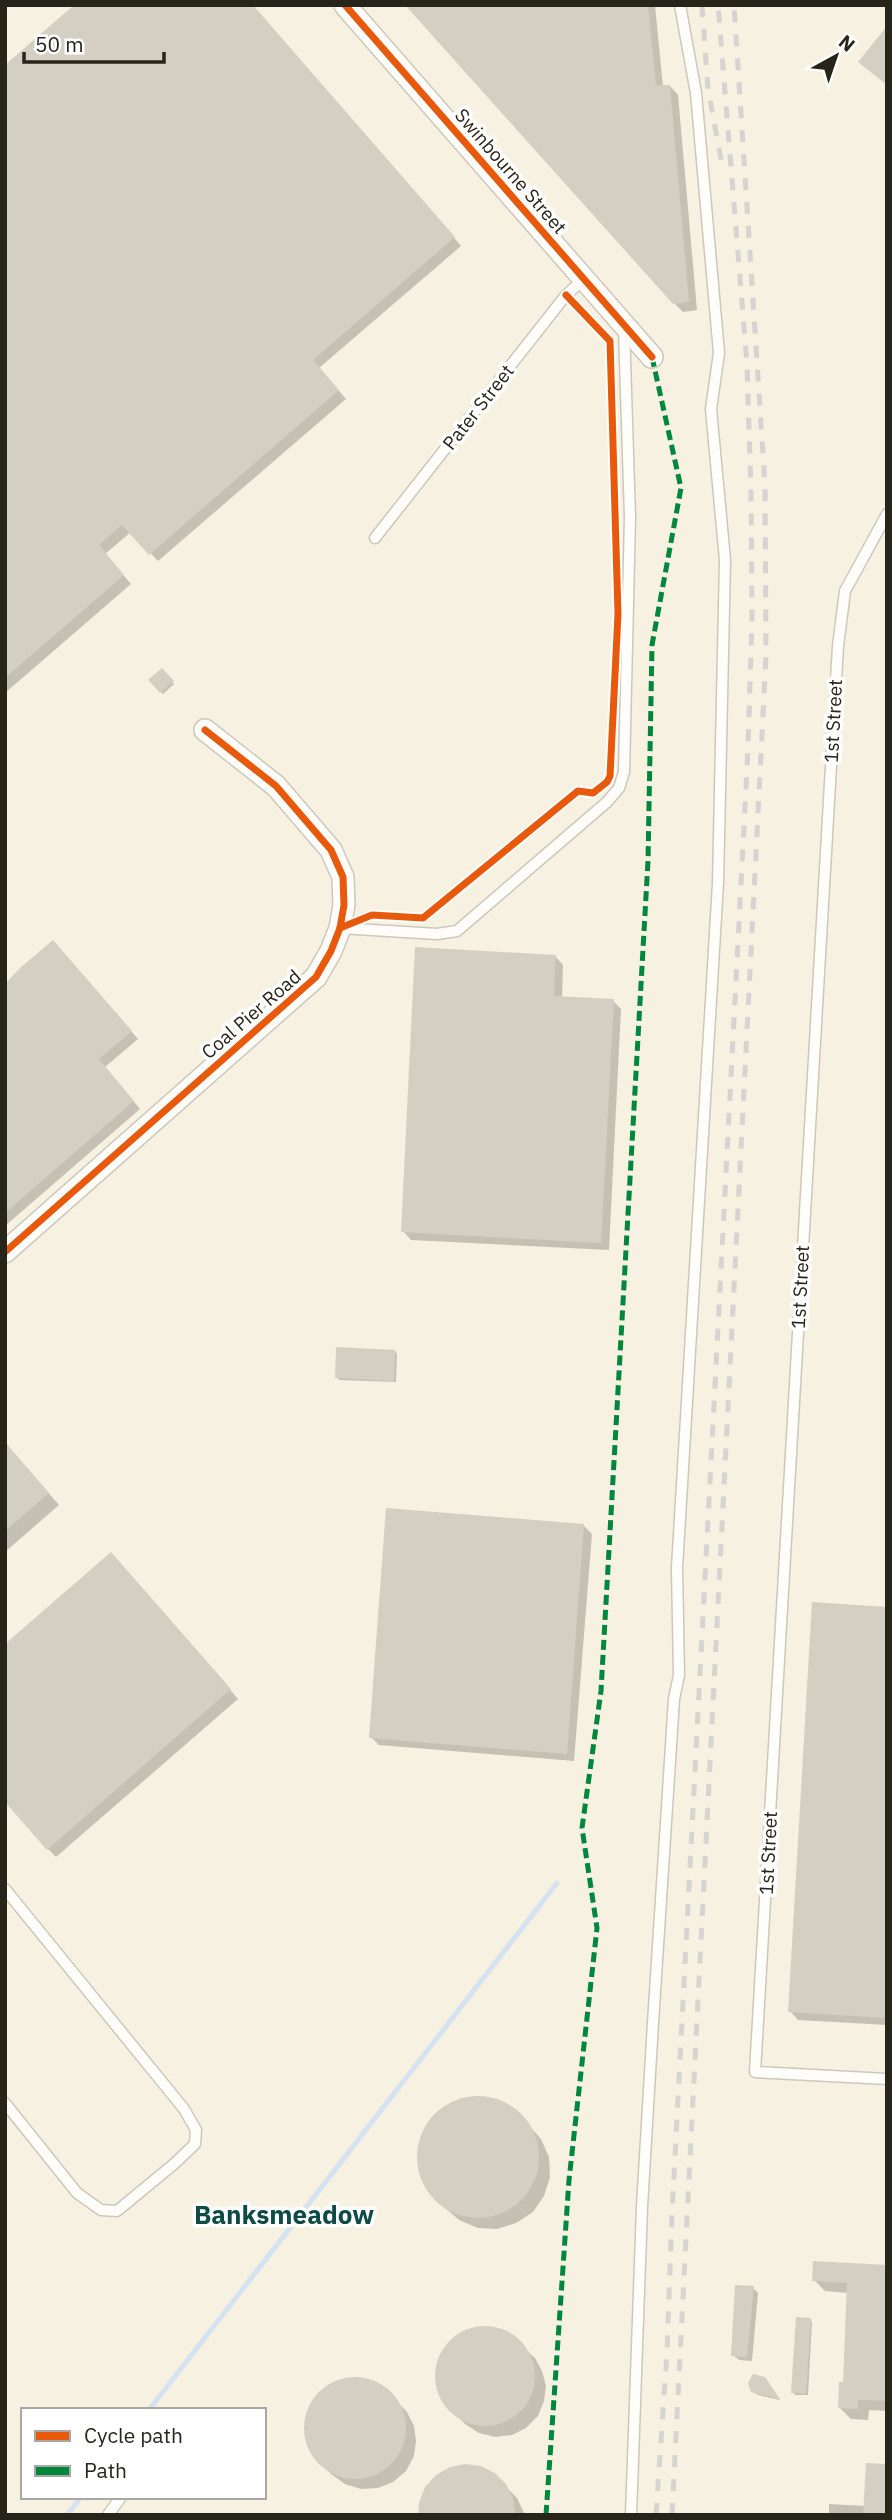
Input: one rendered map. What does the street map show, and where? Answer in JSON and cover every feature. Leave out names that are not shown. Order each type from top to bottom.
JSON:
[{"type":"street","name":"Swinbourne Street","points":[[345,5],[652,357]]},
{"type":"street","name":"Coal Pier Road","points":[[5,1252],[316,977],[340,928],[344,905],[343,877],[331,850],[276,786],[205,730]]},
{"type":"lane","points":[[631,2515],[644,2168],[664,1829],[674,1699],[679,1675],[677,1568],[718,883],[725,573],[711,409],[719,353],[696,93],[680,5]]},
{"type":"lane","name":"Pater Street","points":[[375,538],[566,295],[584,279]]},
{"type":"lane","points":[[340,928],[437,934],[457,931],[607,802],[619,788],[624,772],[629,517],[624,325]]},
{"type":"lane","name":"1st Street","points":[[887,514],[845,591],[838,646],[755,2071],[887,2079]]},
{"type":"lane","points":[[5,1889],[184,2109],[196,2130],[195,2144],[117,2211],[101,2210],[77,2193],[5,2103]]},
{"type":"lane","points":[[108,2515],[120,2499]]},
{"type":"building","points":[[74,5],[253,5],[455,237],[313,360],[339,390],[149,555],[122,525],[99,545],[124,575],[5,678],[5,65]]},
{"type":"building","points":[[405,5],[648,5],[656,85],[670,85],[689,302],[673,304]]},
{"type":"building","points":[[887,26],[887,85],[858,62]]},
{"type":"building","points":[[162,668],[174,681],[160,693],[148,680]]},
{"type":"building","points":[[53,940],[132,1031],[99,1059],[134,1101],[5,1213],[5,984]]},
{"type":"building","points":[[415,947],[556,955],[554,996],[614,999],[601,1243],[401,1232]]},
{"type":"building","points":[[336,1347],[395,1350],[394,1381],[335,1378]]},
{"type":"building","points":[[5,1442],[49,1493],[5,1531]]},
{"type":"building","points":[[386,1508],[584,1524],[567,1754],[369,1738]]},
{"type":"building","points":[[111,1552],[231,1689],[47,1850],[5,1802],[5,1644]]},
{"type":"building","points":[[812,1602],[887,1607],[887,2018],[788,2012]]},
{"type":"building","points":[[478,2096],[501,2101],[521,2114],[534,2134],[539,2157],[534,2180],[521,2200],[501,2213],[478,2218],[455,2213],[435,2200],[422,2180],[417,2157],[422,2134],[435,2114],[455,2101]]},
{"type":"building","points":[[813,2261],[887,2265],[887,2401],[858,2400],[858,2409],[838,2408],[839,2382],[843,2382],[847,2283],[812,2281]]},
{"type":"building","points":[[735,2285],[754,2286],[747,2357],[731,2356]]},
{"type":"building","points":[[796,2317],[811,2318],[806,2394],[791,2393]]},
{"type":"building","points":[[485,2326],[504,2330],[520,2341],[531,2357],[535,2376],[531,2395],[520,2411],[504,2422],[485,2426],[466,2422],[450,2411],[439,2395],[435,2376],[439,2357],[450,2341],[466,2330]]},
{"type":"building","points":[[753,2374],[765,2377],[780,2399],[751,2392],[748,2383]]},
{"type":"building","points":[[355,2377],[374,2381],[391,2392],[402,2409],[406,2428],[402,2447],[391,2464],[374,2475],[355,2479],[336,2475],[319,2464],[308,2447],[304,2428],[308,2409],[319,2392],[336,2381]]},
{"type":"building","points":[[866,2463],[887,2464],[887,2515],[863,2515]]},
{"type":"building","points":[[465,2464],[481,2466],[495,2473],[506,2484],[513,2498],[516,2515],[418,2515],[425,2487],[436,2475],[450,2467]]},
{"type":"waterway","points":[[151,2408],[557,1883]]},
{"type":"waterway","points":[[67,2515],[79,2499]]},
{"type":"railway","points":[[702,5],[708,89],[722,165]]},
{"type":"railway","points":[[656,2515],[667,2352],[748,749],[752,619],[747,365],[718,5]]},
{"type":"railway","points":[[672,2515],[766,655],[765,486],[734,5]]},
{"type":"marked path","points":[[546,2515],[569,2180],[597,1928],[582,1828],[601,1691],[648,861],[652,645],[681,488],[652,357]]},
{"type":"cycle path","points":[[345,5],[652,357]]},
{"type":"cycle path","points":[[340,928],[372,915],[423,918],[578,791],[593,793],[607,782],[610,776],[618,614],[610,341],[566,295]]},
{"type":"cycle path","points":[[5,1252],[316,977],[340,928],[344,905],[343,877],[331,850],[276,786],[205,730]]},
{"type":"district","name":"Banksmeadow","points":[[284,2214]]}]
